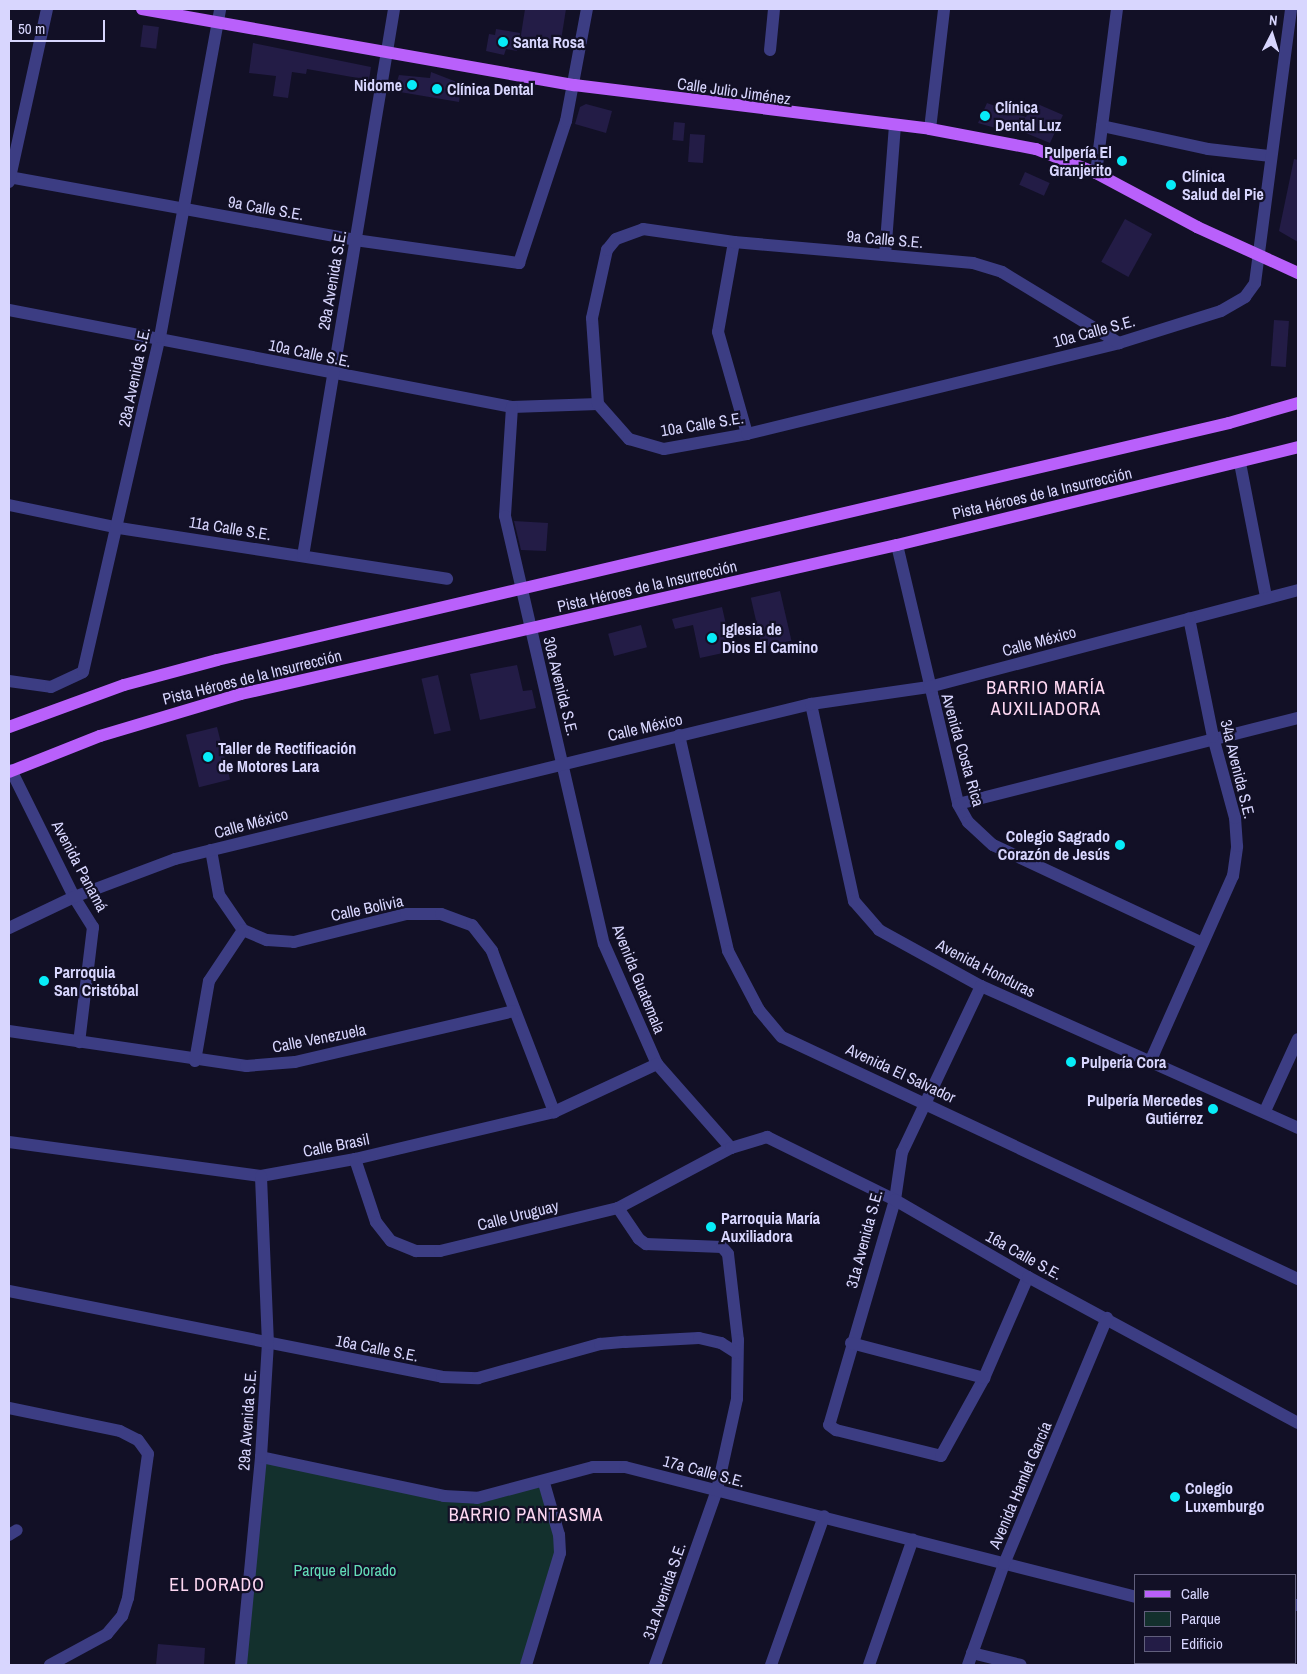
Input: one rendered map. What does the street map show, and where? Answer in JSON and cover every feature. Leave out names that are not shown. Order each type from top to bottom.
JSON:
[{"type":"main road","name":"Calle Julio Jiménez","points":[[142,9],[574,85],[930,129],[1036,149],[1096,173],[1258,257],[1298,273]]},
{"type":"main road","name":"Pista Héroes de la Insurrección","points":[[9,727],[105,692],[207,662],[1229,424],[1298,404]]},
{"type":"main road","name":"Pista Héroes de la Insurrección","points":[[10,771],[100,736],[224,699],[897,545],[1240,464],[1298,447]]},
{"type":"street","points":[[9,179],[47,9]]},
{"type":"street","name":"28a Avenida S.E.","points":[[9,681],[51,687],[82,672],[119,528],[160,336],[185,209],[220,9]]},
{"type":"street","name":"29a Avenida S.E.","points":[[303,556],[394,9]]},
{"type":"street","points":[[574,85],[588,9]]},
{"type":"street","points":[[770,50],[774,9]]},
{"type":"street","points":[[930,129],[944,9]]},
{"type":"street","points":[[1096,173],[1117,9]]},
{"type":"street","points":[[1258,257],[1269,156],[1291,9]]},
{"type":"street","name":"9a Calle S.E.","points":[[9,179],[355,240],[519,263],[566,121],[574,85]]},
{"type":"street","points":[[885,255],[895,126]]},
{"type":"street","points":[[1102,126],[1208,149],[1269,156]]},
{"type":"street","name":"9a Calle S.E.","points":[[598,404],[592,318],[606,250],[629,231],[643,229],[734,242],[972,262],[1002,272],[1119,343]]},
{"type":"street","points":[[734,242],[718,332],[747,434]]},
{"type":"street","name":"10a Calle S.E.","points":[[9,310],[160,336],[332,375],[512,407],[598,404],[629,439],[647,447],[664,448],[747,434],[1119,343],[1220,311],[1245,297],[1254,283],[1258,257]]},
{"type":"street","name":"30a Avenida S.E.","points":[[512,407],[505,516],[520,588],[564,765]]},
{"type":"street","points":[[1240,464],[1266,597]]},
{"type":"street","name":"11a Calle S.E.","points":[[9,505],[119,528],[447,579]]},
{"type":"street","name":"Avenida Costa Rica","points":[[897,545],[958,804],[968,822],[993,845],[1202,943]]},
{"type":"street","name":"Calle México","points":[[9,928],[74,897],[162,863],[211,850],[811,704],[929,687],[1298,590]]},
{"type":"street","name":"34a Avenida S.E.","points":[[1150,1062],[1233,876],[1237,846],[1235,818],[1213,736],[1189,618]]},
{"type":"street","name":"Avenida Honduras","points":[[811,704],[854,901],[879,930],[981,986],[1264,1111],[1298,1128]]},
{"type":"street","points":[[958,804],[1213,736],[1298,718]]},
{"type":"street","name":"Avenida El Salvador","points":[[678,735],[728,951],[759,1010],[782,1037],[1298,1279]]},
{"type":"street","name":"Avenida Guatemala","points":[[564,765],[604,944],[656,1064],[730,1148]]},
{"type":"street","name":"Avenida Panamá","points":[[10,771],[74,897],[93,927],[79,1042]]},
{"type":"street","points":[[195,1061],[209,981],[243,930],[220,894],[211,850]]},
{"type":"street","name":"Calle Bolivia","points":[[243,930],[267,940],[294,942],[406,914],[441,914],[472,926],[492,951],[554,1112]]},
{"type":"street","name":"31a Avenida S.E.","points":[[981,986],[902,1152],[895,1200],[851,1343],[829,1425],[836,1430],[941,1456],[984,1378]]},
{"type":"street","name":"Calle Venezuela","points":[[9,1031],[195,1061],[246,1066],[296,1062],[514,1011]]},
{"type":"street","points":[[1264,1111],[1298,1039]]},
{"type":"street","name":"Calle Brasil","points":[[9,1142],[262,1176],[355,1159],[554,1112],[656,1064]]},
{"type":"street","name":"16a Calle S.E.","points":[[730,1148],[767,1137],[895,1200],[1028,1277],[1107,1318],[1298,1424]]},
{"type":"street","name":"Calle Uruguay","points":[[355,1159],[376,1222],[391,1241],[416,1251],[440,1251],[618,1208],[730,1148]]},
{"type":"street","name":"29a Avenida S.E.","points":[[241,1665],[261,1457],[268,1344],[262,1176]]},
{"type":"street","name":"31a Avenida S.E.","points":[[618,1208],[639,1239],[646,1244],[707,1244],[722,1247],[728,1254],[740,1376],[737,1399],[717,1490],[655,1665]]},
{"type":"street","points":[[851,1343],[984,1378],[1028,1277]]},
{"type":"street","name":"16a Calle S.E.","points":[[9,1291],[268,1344],[442,1377],[478,1378],[608,1344],[699,1338],[721,1343],[737,1353]]},
{"type":"street","name":"Avenida Hamlet García","points":[[970,1659],[1004,1564],[1107,1318]]},
{"type":"street","points":[[9,1408],[120,1431],[138,1440],[148,1454],[149,1468],[128,1598],[122,1616],[107,1634],[50,1665]]},
{"type":"street","name":"17a Calle S.E.","points":[[261,1457],[444,1496],[477,1498],[544,1483],[593,1467],[625,1467],[824,1516],[1134,1596]]},
{"type":"street","points":[[526,1665],[560,1553],[559,1535],[544,1483]]},
{"type":"street","points":[[771,1665],[824,1516]]},
{"type":"street","points":[[870,1665],[913,1539]]},
{"type":"street","points":[[970,1659],[1021,1665]]},
{"type":"green space","name":"Parque el Dorado","points":[[261,1457],[477,1498],[544,1483],[559,1535],[526,1665],[241,1665]]},
{"type":"building","points":[[525,9],[566,9],[560,47],[520,41]]},
{"type":"building","points":[[143,25],[159,27],[156,49],[140,47]]},
{"type":"building","name":"Santa Rosa","points":[[496,29],[520,33],[517,51],[506,49],[504,55],[486,51],[489,34],[495,35]]},
{"type":"building","points":[[253,43],[371,67],[369,80],[307,69],[306,74],[292,72],[288,98],[273,96],[276,76],[249,73]]},
{"type":"building","points":[[431,72],[462,84],[459,102],[394,91],[399,75],[430,78]]},
{"type":"building","points":[[1033,102],[1063,115],[1050,143],[1004,124],[1002,130],[978,123],[987,103],[1026,117]]},
{"type":"building","points":[[586,104],[612,111],[606,133],[575,124],[580,107]]},
{"type":"building","points":[[674,122],[685,123],[683,141],[672,140]]},
{"type":"building","points":[[690,134],[705,135],[703,163],[688,162]]},
{"type":"building","points":[[1294,159],[1298,160],[1298,242],[1279,231]]},
{"type":"building","points":[[1025,172],[1050,183],[1044,196],[1019,185]]},
{"type":"building","points":[[1125,219],[1152,234],[1128,277],[1101,262]]},
{"type":"building","points":[[1274,320],[1289,321],[1286,367],[1271,366]]},
{"type":"building","points":[[514,521],[548,523],[546,551],[521,550]]},
{"type":"building","points":[[780,591],[791,641],[762,647],[751,598]]},
{"type":"building","name":"Iglesia de Dios El Camino","points":[[722,607],[732,651],[700,658],[693,625],[675,629],[672,619]]},
{"type":"building","points":[[641,625],[647,647],[614,656],[608,634]]},
{"type":"building","points":[[517,665],[523,691],[532,690],[536,708],[480,720],[470,674]]},
{"type":"building","points":[[438,675],[451,731],[434,734],[421,679]]},
{"type":"building","name":"Taller de Rectificación de Motores Lara","points":[[217,727],[230,779],[199,787],[186,735]]},
{"type":"building","points":[[158,1644],[205,1648],[204,1665],[156,1665]]},
{"type":"place","name":"Santa Rosa","points":[[503,42]]},
{"type":"place","name":"Nidome","points":[[412,85]]},
{"type":"place","name":"Clínica Dental","points":[[437,89]]},
{"type":"place","name":"Clínica Dental Luz","points":[[985,116]]},
{"type":"place","name":"Pulpería El Granjerito","points":[[1122,161]]},
{"type":"place","name":"Clínica Salud del Pie","points":[[1171,185]]},
{"type":"place","name":"Iglesia de Dios El Camino","points":[[712,638]]},
{"type":"place","name":"Taller de Rectificación de Motores Lara","points":[[208,757]]},
{"type":"place","name":"Colegio Sagrado Corazón de Jesús","points":[[1120,845]]},
{"type":"place","name":"Parroquia San Cristóbal","points":[[44,981]]},
{"type":"place","name":"Pulpería Cora","points":[[1071,1062]]},
{"type":"place","name":"Pulpería Mercedes Gutiérrez","points":[[1213,1109]]},
{"type":"place","name":"Parroquia María Auxiliadora","points":[[711,1227]]},
{"type":"place","name":"Colegio Luxemburgo","points":[[1175,1497]]},
{"type":"district","name":"BARRIO MARÍA AUXILIADORA","points":[[1046,700]]},
{"type":"district","name":"BARRIO PANTASMA","points":[[526,1515]]},
{"type":"district","name":"EL DORADO","points":[[217,1585]]}]
